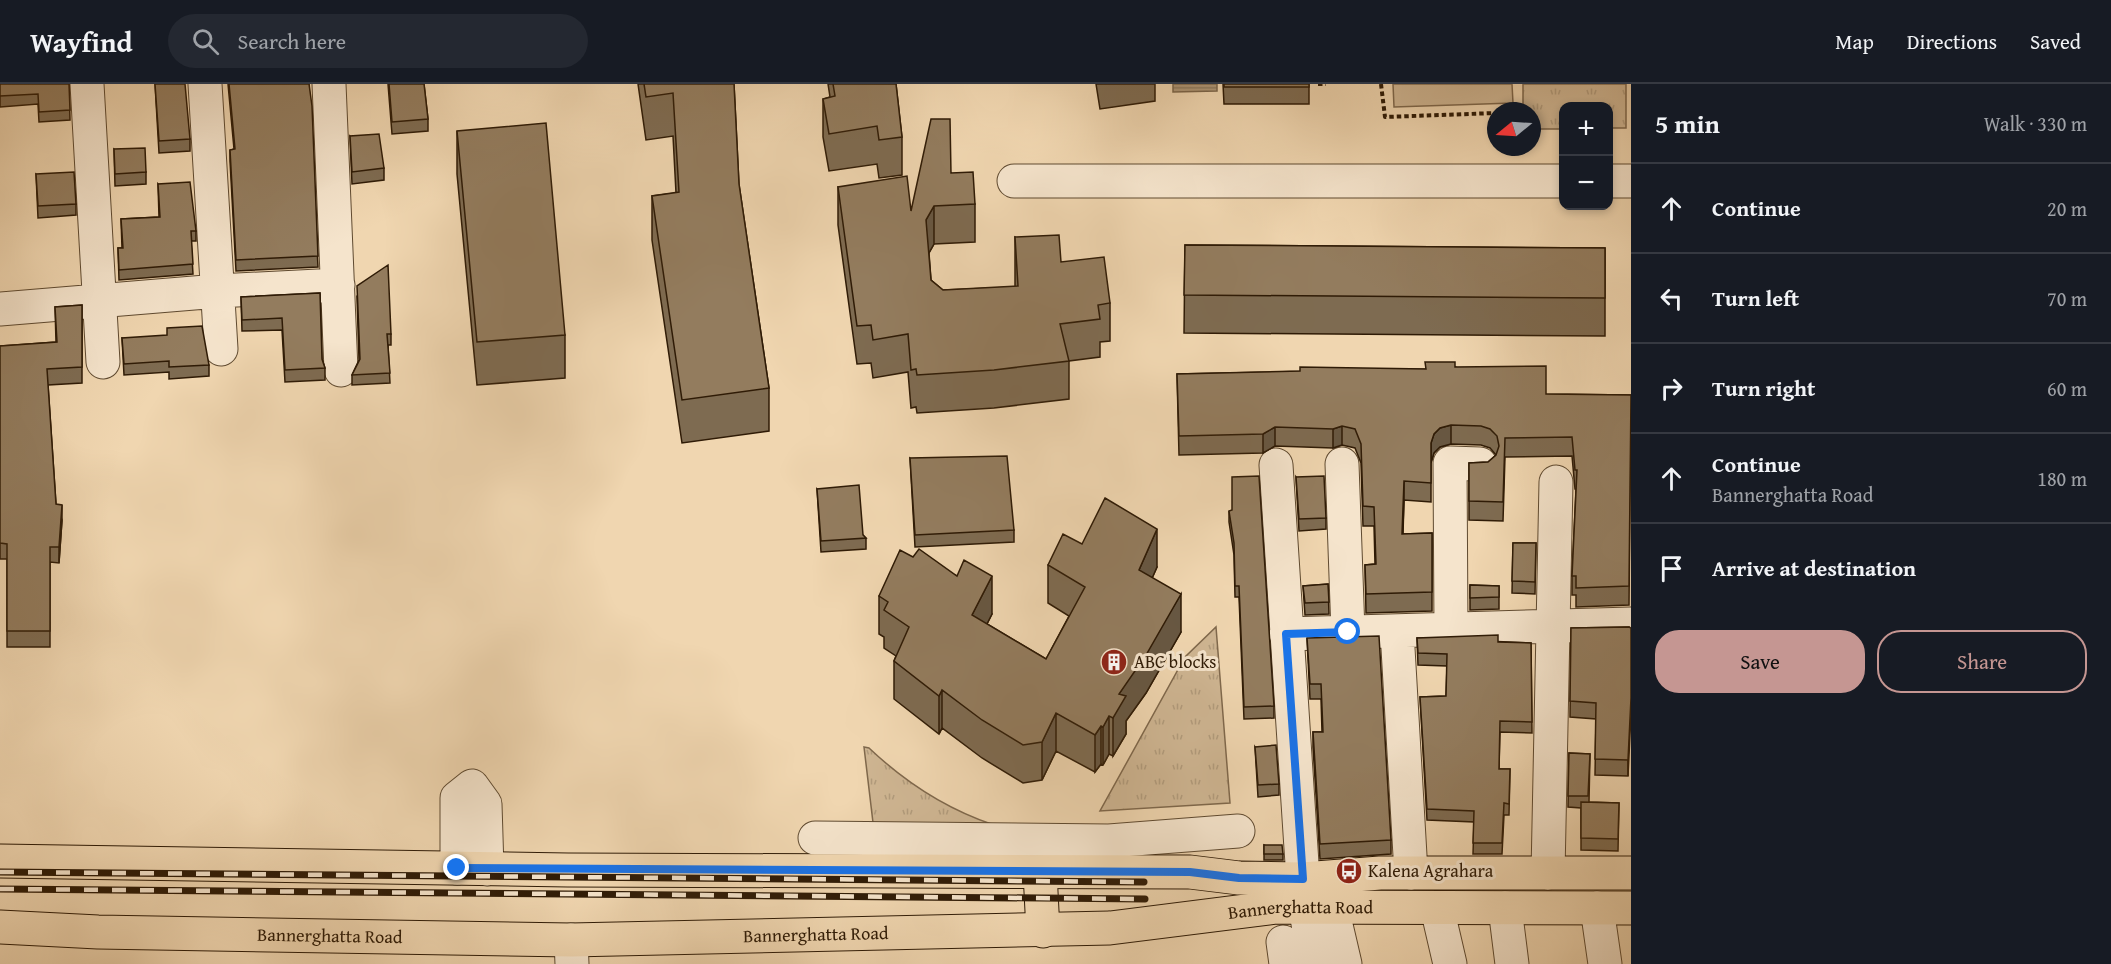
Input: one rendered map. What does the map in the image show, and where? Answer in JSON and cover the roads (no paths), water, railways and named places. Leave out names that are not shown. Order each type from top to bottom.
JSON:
[{"type":"main road","points":[[0,861],[472,868],[1190,872],[1239,878],[1313,898],[1411,873],[1631,873]]},
{"type":"main road","points":[[1040,872],[1042,931]]},
{"type":"main road","name":"Bannerghatta Road","points":[[0,927],[571,952],[1110,928],[1277,907],[1313,898],[1437,908],[1631,908]]},
{"type":"street","points":[[87,84],[103,362]]},
{"type":"street","points":[[205,84],[221,349]]},
{"type":"street","points":[[330,84],[341,370]]},
{"type":"street","points":[[1014,181],[1559,181]]},
{"type":"street","points":[[1613,181],[1631,181]]},
{"type":"street","points":[[0,309],[218,291],[338,285]]},
{"type":"street","points":[[1451,629],[1450,463],[1480,464]]},
{"type":"street","points":[[1342,464],[1348,632]]},
{"type":"street","points":[[1276,465],[1286,634],[1313,898],[1316,964]]},
{"type":"street","points":[[1548,873],[1557,482]]},
{"type":"street","points":[[1286,634],[1631,624]]},
{"type":"street","points":[[1396,631],[1411,873]]},
{"type":"street","points":[[815,838],[1109,841],[1238,831]]},
{"type":"street","points":[[1313,898],[1345,964]]},
{"type":"street","points":[[1437,908],[1450,964]]},
{"type":"street","points":[[1505,908],[1512,964]]},
{"type":"street","points":[[1597,908],[1605,964]]},
{"type":"railway","points":[[0,872],[1144,882]]},
{"type":"railway","points":[[0,889],[1145,899]]},
{"type":"place","name":"ABC blocks","points":[[1114,662]]},
{"type":"place","name":"Kalena Agrahara","points":[[1349,871]]}]
